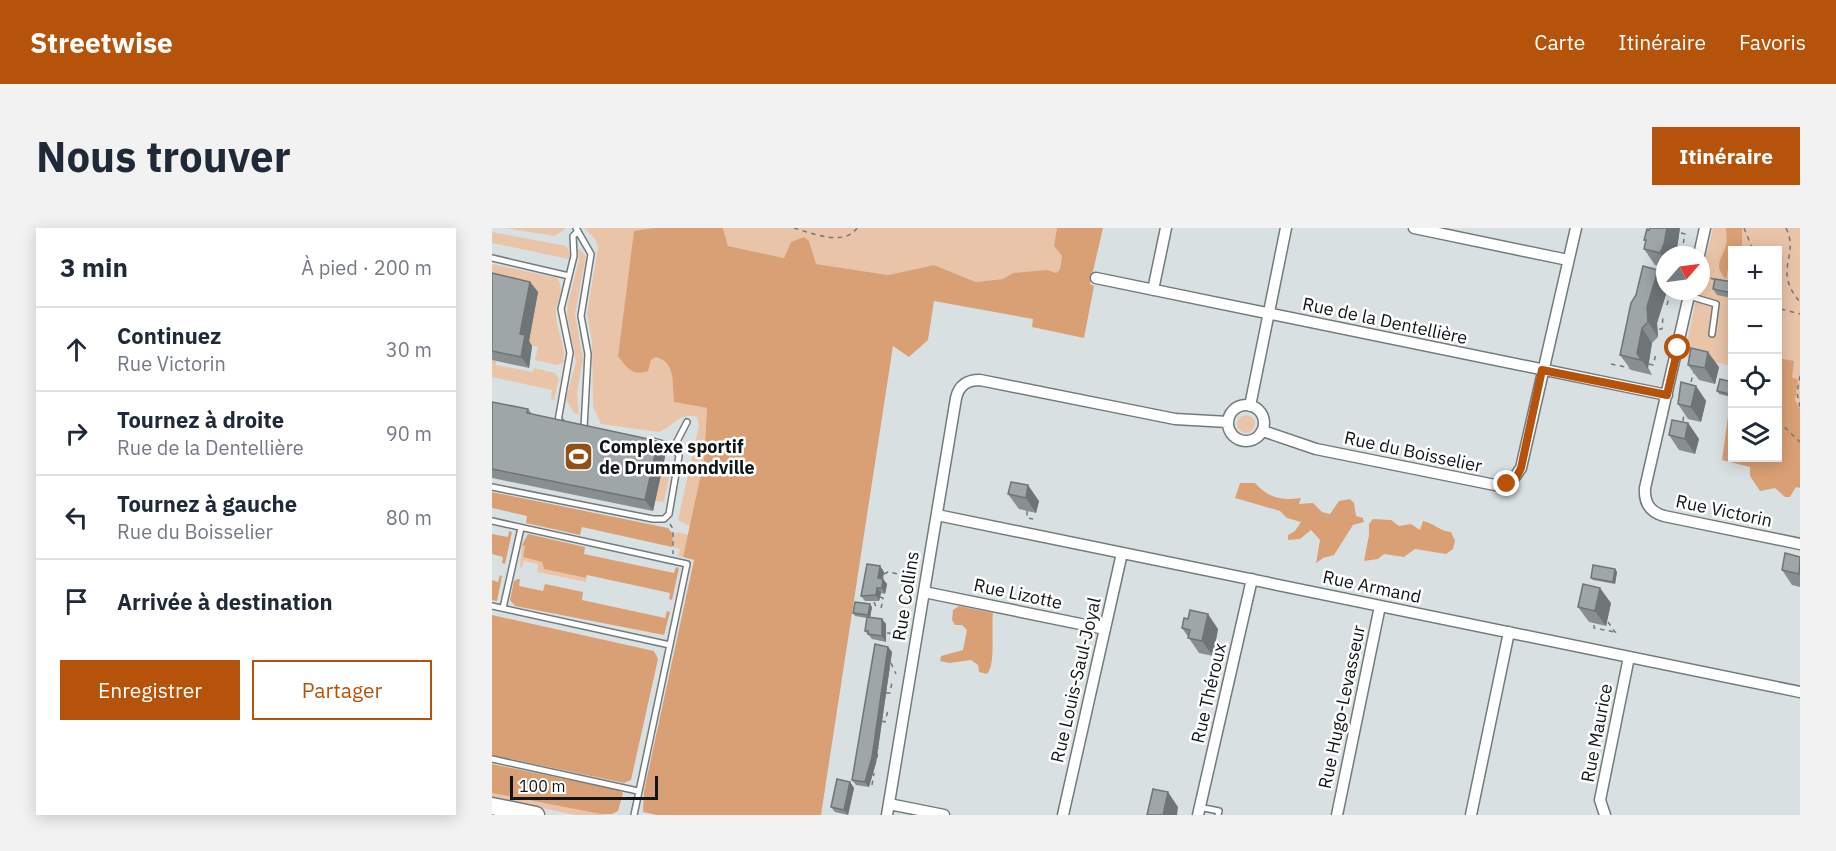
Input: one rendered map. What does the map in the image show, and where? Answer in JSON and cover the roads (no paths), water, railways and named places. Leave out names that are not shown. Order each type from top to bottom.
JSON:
[{"type":"main road","points":[[492,806],[536,815]]},
{"type":"street","points":[[1153,290],[1166,228]]},
{"type":"street","points":[[1250,406],[1286,228]]},
{"type":"street","points":[[1414,228],[1568,260]]},
{"type":"street","name":"Rue du Boisselier","points":[[1263,431],[1316,449],[1501,485],[1512,481],[1519,474],[1576,228]]},
{"type":"street","points":[[1701,246],[1705,228]]},
{"type":"street","name":"Rue de la Dentellière","points":[[1096,278],[1667,395]]},
{"type":"street","name":"Rue Victorin","points":[[1688,300],[1645,488],[1646,499],[1651,509],[1664,516],[1800,544]]},
{"type":"street","name":"Rue Collins","points":[[888,809],[956,398],[963,384],[980,380],[1175,419],[1228,422]]},
{"type":"street","points":[[1250,406],[1261,413],[1264,422],[1263,431],[1252,441],[1242,441],[1233,436],[1228,422],[1236,409],[1250,406]]},
{"type":"street","name":"Rue Armand","points":[[937,515],[1800,692]]},
{"type":"street","name":"Rue Louis-Saul-Joyal","points":[[1063,815],[1122,553]]},
{"type":"street","name":"Rue Théroux","points":[[1198,811],[1252,579]]},
{"type":"street","name":"Rue Lizotte","points":[[924,592],[1105,629]]},
{"type":"street","name":"Rue Hugo-Levasseur","points":[[1337,815],[1380,606]]},
{"type":"street","points":[[1471,815],[1509,632]]},
{"type":"street","name":"Rue Maurice","points":[[1605,815],[1601,808],[1601,796],[1629,657]]},
{"type":"street","points":[[888,809],[944,815]]},
{"type":"lane","points":[[565,423],[558,421],[570,353],[561,309],[574,256],[573,236],[577,229]]},
{"type":"lane","points":[[577,229],[591,254],[581,316],[588,354],[584,428]]},
{"type":"lane","points":[[492,258],[569,276]]},
{"type":"lane","points":[[1707,300],[1716,304],[1712,334]]},
{"type":"lane","points":[[492,487],[653,519],[666,518],[669,514],[680,464],[674,447],[687,422]]},
{"type":"lane","points":[[575,425],[595,430]]},
{"type":"lane","points":[[649,441],[674,447]]},
{"type":"lane","points":[[492,522],[687,564],[634,815]]},
{"type":"lane","points":[[503,608],[521,528]]},
{"type":"lane","points":[[492,606],[670,645]]},
{"type":"lane","points":[[492,759],[638,791]]},
{"type":"lane","points":[[1198,811],[1219,811],[1218,815]]},
{"type":"place","name":"Complexe sportif de Drummondville","points":[[578,457]]}]
